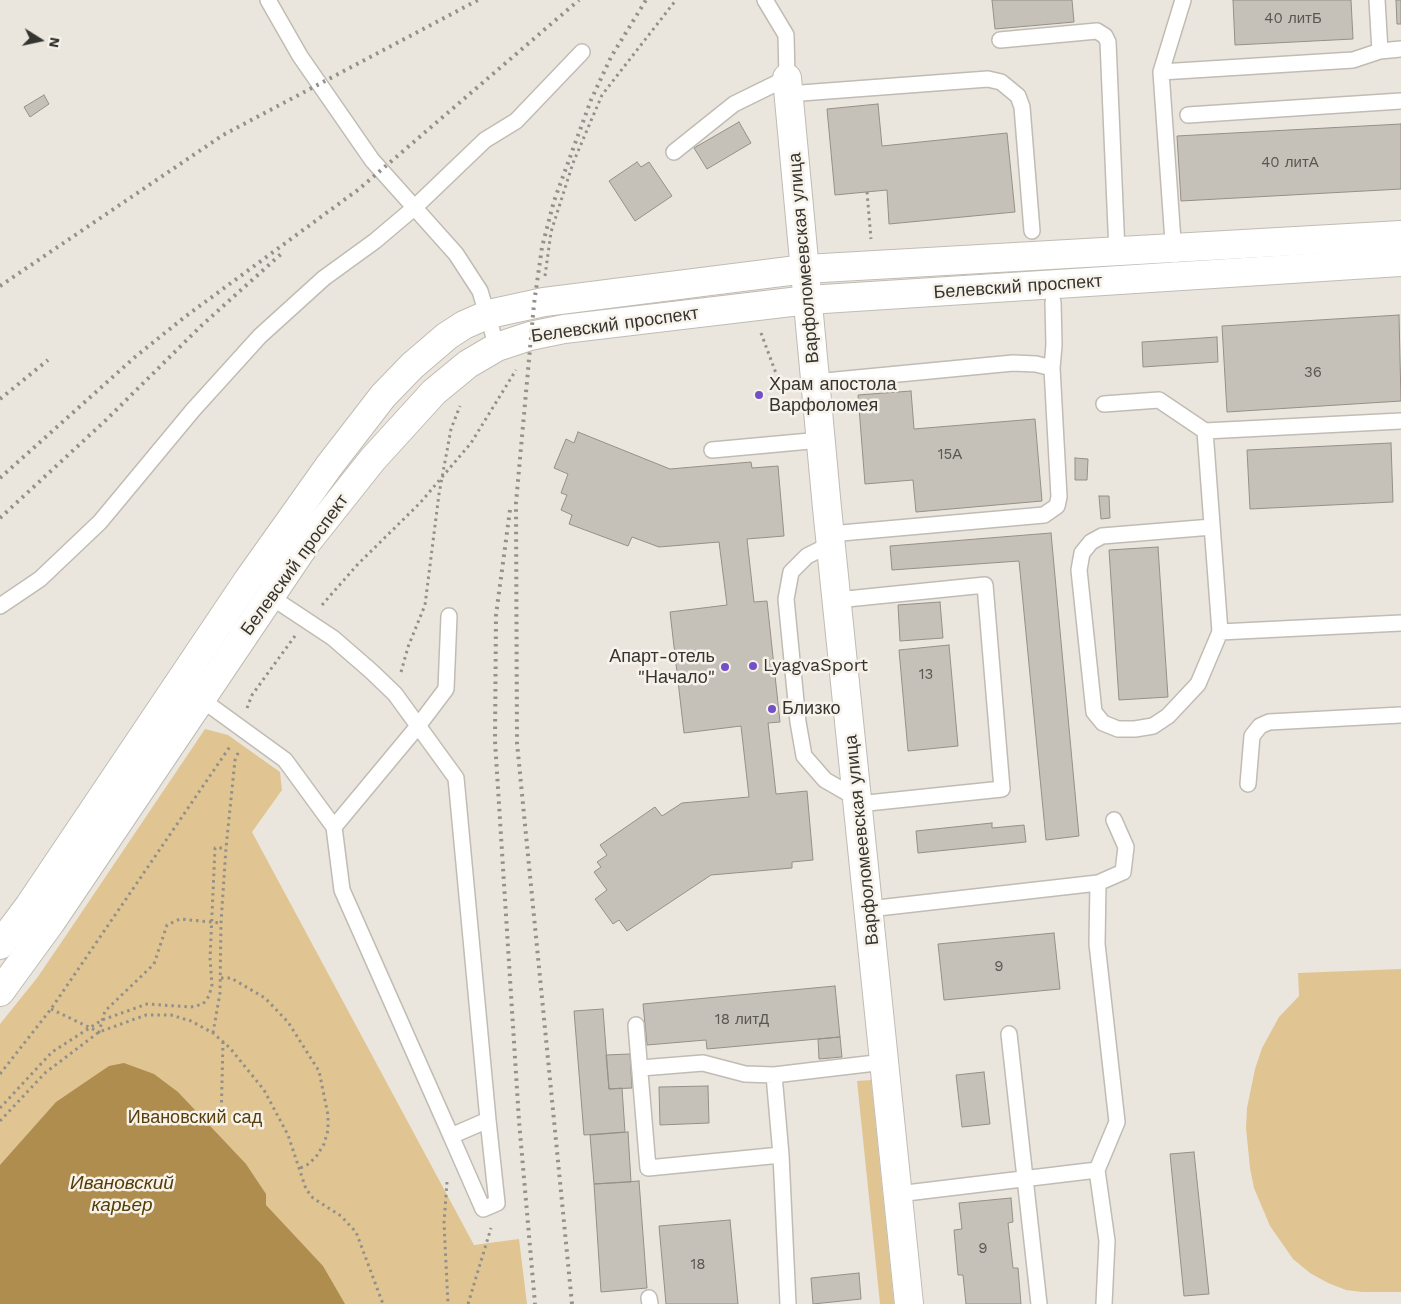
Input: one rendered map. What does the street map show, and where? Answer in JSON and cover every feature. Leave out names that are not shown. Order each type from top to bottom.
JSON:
[{"type":"street","name":"Варфоломеевская улица","points":[[787,86],[815,382],[909,1304]]},
{"type":"street","name":"Белевский проспект","points":[[0,945],[35,898],[248,580],[328,466],[383,396],[412,366],[447,336],[464,325],[489,314],[544,302],[804,269],[1401,235]]},
{"type":"street","name":"Белевский проспект","points":[[0,992],[51,922],[307,542],[373,459],[434,392],[468,364],[497,347],[530,336],[564,329],[808,300],[1401,262]]},
{"type":"lane","points":[[268,0],[300,56],[372,160],[456,254],[480,291],[489,314],[497,347]]},
{"type":"lane","points":[[765,0],[786,35],[787,86]]},
{"type":"lane","points":[[1175,277],[1161,72],[1184,0]]},
{"type":"lane","points":[[1377,0],[1380,51]]},
{"type":"lane","points":[[1000,40],[1097,31],[1105,36],[1108,42],[1117,252]]},
{"type":"lane","points":[[1161,72],[1354,60],[1380,51],[1401,49]]},
{"type":"lane","points":[[0,606],[40,579],[100,522],[193,410],[260,336],[324,278],[375,241],[414,208],[485,140],[516,121],[582,52]]},
{"type":"lane","points":[[674,152],[734,104],[787,86],[988,79],[1001,82],[1018,96],[1022,107],[1032,231]]},
{"type":"lane","points":[[1188,115],[1401,101]]},
{"type":"lane","points":[[837,600],[985,585],[1002,789],[858,802],[825,780],[804,756],[798,722],[786,599],[791,572],[807,556],[831,539],[1044,515],[1057,506],[1059,498],[1052,368],[1054,345],[1053,302]]},
{"type":"lane","points":[[815,382],[1013,363],[1036,364],[1052,368]]},
{"type":"lane","points":[[1104,404],[1159,400],[1205,431],[1401,420]]},
{"type":"lane","points":[[1205,431],[1220,632],[1198,684],[1168,716],[1153,726],[1135,729],[1118,729],[1104,723],[1094,712],[1079,570],[1082,553],[1091,542],[1102,536],[1212,527]]},
{"type":"lane","points":[[712,450],[821,440]]},
{"type":"lane","points":[[201,699],[285,760],[334,828],[342,890],[482,1209],[498,1203],[488,1120],[456,778],[395,694],[332,638],[248,580]]},
{"type":"lane","points":[[334,828],[446,689],[449,616]]},
{"type":"lane","points":[[1220,632],[1401,623]]},
{"type":"lane","points":[[1248,784],[1252,736],[1260,726],[1269,722],[1401,715]]},
{"type":"lane","points":[[868,909],[1098,883],[1124,872],[1126,847],[1114,820]]},
{"type":"lane","points":[[1098,883],[1097,944],[1117,1122],[1097,1170],[1107,1241],[1104,1304]]},
{"type":"lane","points":[[636,1025],[648,1168],[781,1155]]},
{"type":"lane","points":[[1009,1034],[1039,1304]]},
{"type":"lane","points":[[641,1068],[703,1064],[745,1074],[774,1075],[884,1062]]},
{"type":"lane","points":[[774,1075],[781,1155],[788,1304]]},
{"type":"lane","points":[[451,1136],[488,1120]]},
{"type":"lane","points":[[898,1194],[1097,1170]]},
{"type":"path","points":[[544,302],[544,278],[551,232],[574,163],[602,95],[676,0]]},
{"type":"path","points":[[867,192],[871,242]]},
{"type":"path","points":[[754,332],[761,333],[777,376]]},
{"type":"path","points":[[213,1033],[221,978],[221,923],[235,760],[245,731],[252,695],[307,621],[358,564],[442,478],[471,443],[516,369]]},
{"type":"path","points":[[395,694],[408,648],[425,605],[442,478],[451,429],[464,398]]},
{"type":"path","points":[[0,1074],[51,1009],[245,731]]},
{"type":"path","points":[[0,1108],[52,1052],[102,1020],[147,1004],[191,1008],[203,1004],[209,996],[212,985],[211,923],[215,848],[226,848]]},
{"type":"path","points":[[99,1032],[105,1011],[154,964],[166,925],[180,920],[221,923]]},
{"type":"path","points":[[221,978],[231,978],[266,998],[288,1022],[319,1071],[328,1115],[328,1130],[324,1144],[316,1157],[307,1165],[298,1169]]},
{"type":"path","points":[[51,1009],[99,1032]]},
{"type":"path","points":[[0,1121],[45,1073],[99,1032],[146,1015],[171,1015],[191,1021],[213,1033],[223,1042],[248,1068],[278,1111],[306,1189],[312,1198],[341,1216],[356,1232],[383,1304]]},
{"type":"path","points":[[220,1122],[223,1042]]},
{"type":"path","points":[[448,1304],[444,1222],[451,1136]]},
{"type":"path","points":[[468,1304],[487,1249],[498,1203]]},
{"type":"green space","name":"Ивановский сад","points":[[205,729],[228,735],[280,772],[282,790],[252,832],[474,1245],[519,1239],[527,1304],[0,1304],[0,1024],[37,978]]},
{"type":"green space","points":[[1401,969],[1401,1292],[1346,1290],[1310,1273],[1293,1259],[1270,1226],[1254,1188],[1250,1168],[1246,1128],[1247,1108],[1255,1069],[1262,1048],[1279,1017],[1299,996],[1298,973]]},
{"type":"green space","points":[[871,1080],[894,1304],[880,1304],[857,1081]]},
{"type":"water","name":"Ивановский карьер","points":[[124,1063],[154,1074],[178,1092],[246,1164],[266,1194],[266,1205],[323,1266],[345,1304],[0,1304],[0,1165],[56,1102],[109,1066]]},
{"type":"building","points":[[992,0],[1072,0],[1074,22],[995,29]]},
{"type":"building","points":[[1233,0],[1351,0],[1353,39],[1235,45]]},
{"type":"building","points":[[1396,0],[1401,0],[1401,24],[1397,24]]},
{"type":"building","points":[[44,95],[49,104],[30,117],[24,107]]},
{"type":"building","points":[[878,104],[882,146],[1007,133],[1015,212],[889,224],[887,190],[835,195],[827,109]]},
{"type":"building","points":[[739,122],[751,143],[707,169],[694,148]]},
{"type":"building","points":[[1401,124],[1401,189],[1181,201],[1177,136]]},
{"type":"building","points":[[637,162],[641,167],[649,162],[672,196],[635,221],[609,181]]},
{"type":"building","points":[[1399,315],[1401,401],[1227,412],[1222,326]]},
{"type":"building","points":[[1217,337],[1218,362],[1143,367],[1142,342]]},
{"type":"building","points":[[911,391],[914,429],[1035,419],[1042,501],[916,512],[913,480],[865,484],[858,395]]},
{"type":"building","name":"Апарт-отель \"Начало\"","points":[[578,432],[670,469],[751,462],[752,468],[778,466],[784,536],[747,539],[754,602],[767,601],[780,722],[768,723],[776,794],[807,791],[813,860],[792,862],[792,868],[711,875],[627,931],[619,920],[613,924],[595,899],[607,890],[594,872],[601,867],[597,862],[607,855],[600,845],[655,807],[662,816],[682,803],[749,797],[741,726],[684,733],[670,612],[727,605],[719,542],[659,547],[632,537],[628,546],[569,524],[572,515],[561,510],[567,495],[561,493],[568,474],[554,468],[566,439],[574,443]]},
{"type":"building","points":[[1391,443],[1393,502],[1250,509],[1247,450]]},
{"type":"building","points":[[1075,458],[1088,459],[1087,480],[1075,480]]},
{"type":"building","points":[[1099,496],[1109,496],[1110,518],[1101,519]]},
{"type":"building","points":[[1051,533],[1079,836],[1046,840],[1019,561],[892,570],[890,546]]},
{"type":"building","points":[[1158,547],[1168,697],[1119,700],[1109,550]]},
{"type":"building","points":[[940,602],[943,638],[900,641],[898,605]]},
{"type":"building","points":[[949,645],[958,746],[908,751],[899,650]]},
{"type":"building","points":[[992,823],[992,828],[1024,825],[1026,842],[918,853],[916,831]]},
{"type":"building","points":[[1054,933],[1060,989],[944,1000],[938,944]]},
{"type":"building","points":[[835,986],[840,1037],[707,1049],[706,1040],[647,1045],[643,1004]]},
{"type":"building","points":[[603,1009],[609,1089],[622,1088],[625,1132],[584,1135],[574,1011]]},
{"type":"building","points":[[840,1037],[842,1057],[819,1059],[818,1039]]},
{"type":"building","points":[[630,1054],[632,1088],[609,1089],[606,1055]]},
{"type":"building","points":[[984,1072],[990,1124],[962,1127],[956,1075]]},
{"type":"building","points":[[708,1086],[709,1123],[660,1125],[659,1087]]},
{"type":"building","points":[[628,1132],[631,1182],[594,1184],[590,1135]]},
{"type":"building","points":[[1194,1152],[1209,1294],[1184,1296],[1170,1154]]},
{"type":"building","points":[[639,1181],[647,1288],[601,1292],[594,1184]]},
{"type":"building","points":[[1011,1198],[1013,1222],[1008,1223],[1013,1268],[1018,1268],[1021,1304],[966,1304],[963,1275],[958,1275],[954,1230],[962,1229],[959,1203]]},
{"type":"building","points":[[730,1220],[738,1304],[666,1304],[659,1226]]},
{"type":"building","points":[[859,1273],[861,1299],[813,1304],[811,1278]]},
{"type":"railway","points":[[0,286],[223,135],[478,0]]},
{"type":"railway","points":[[0,478],[135,357],[186,316],[359,189],[579,0]]},
{"type":"railway","points":[[572,1304],[517,743],[516,503],[534,304],[542,247],[554,201],[591,100],[611,57],[646,0]]},
{"type":"railway","points":[[0,518],[106,420],[201,326],[281,254]]},
{"type":"railway","points":[[0,399],[48,360]]},
{"type":"railway","points":[[510,510],[496,615],[495,741],[519,1121],[535,1304]]},
{"type":"place","name":"Храм апостола Варфоломея","points":[[759,395]]},
{"type":"place","name":"LyagvaSport","points":[[753,666]]},
{"type":"place","name":"Апарт-отель \"Начало\"","points":[[725,667]]},
{"type":"place","name":"Близко","points":[[772,709]]}]
